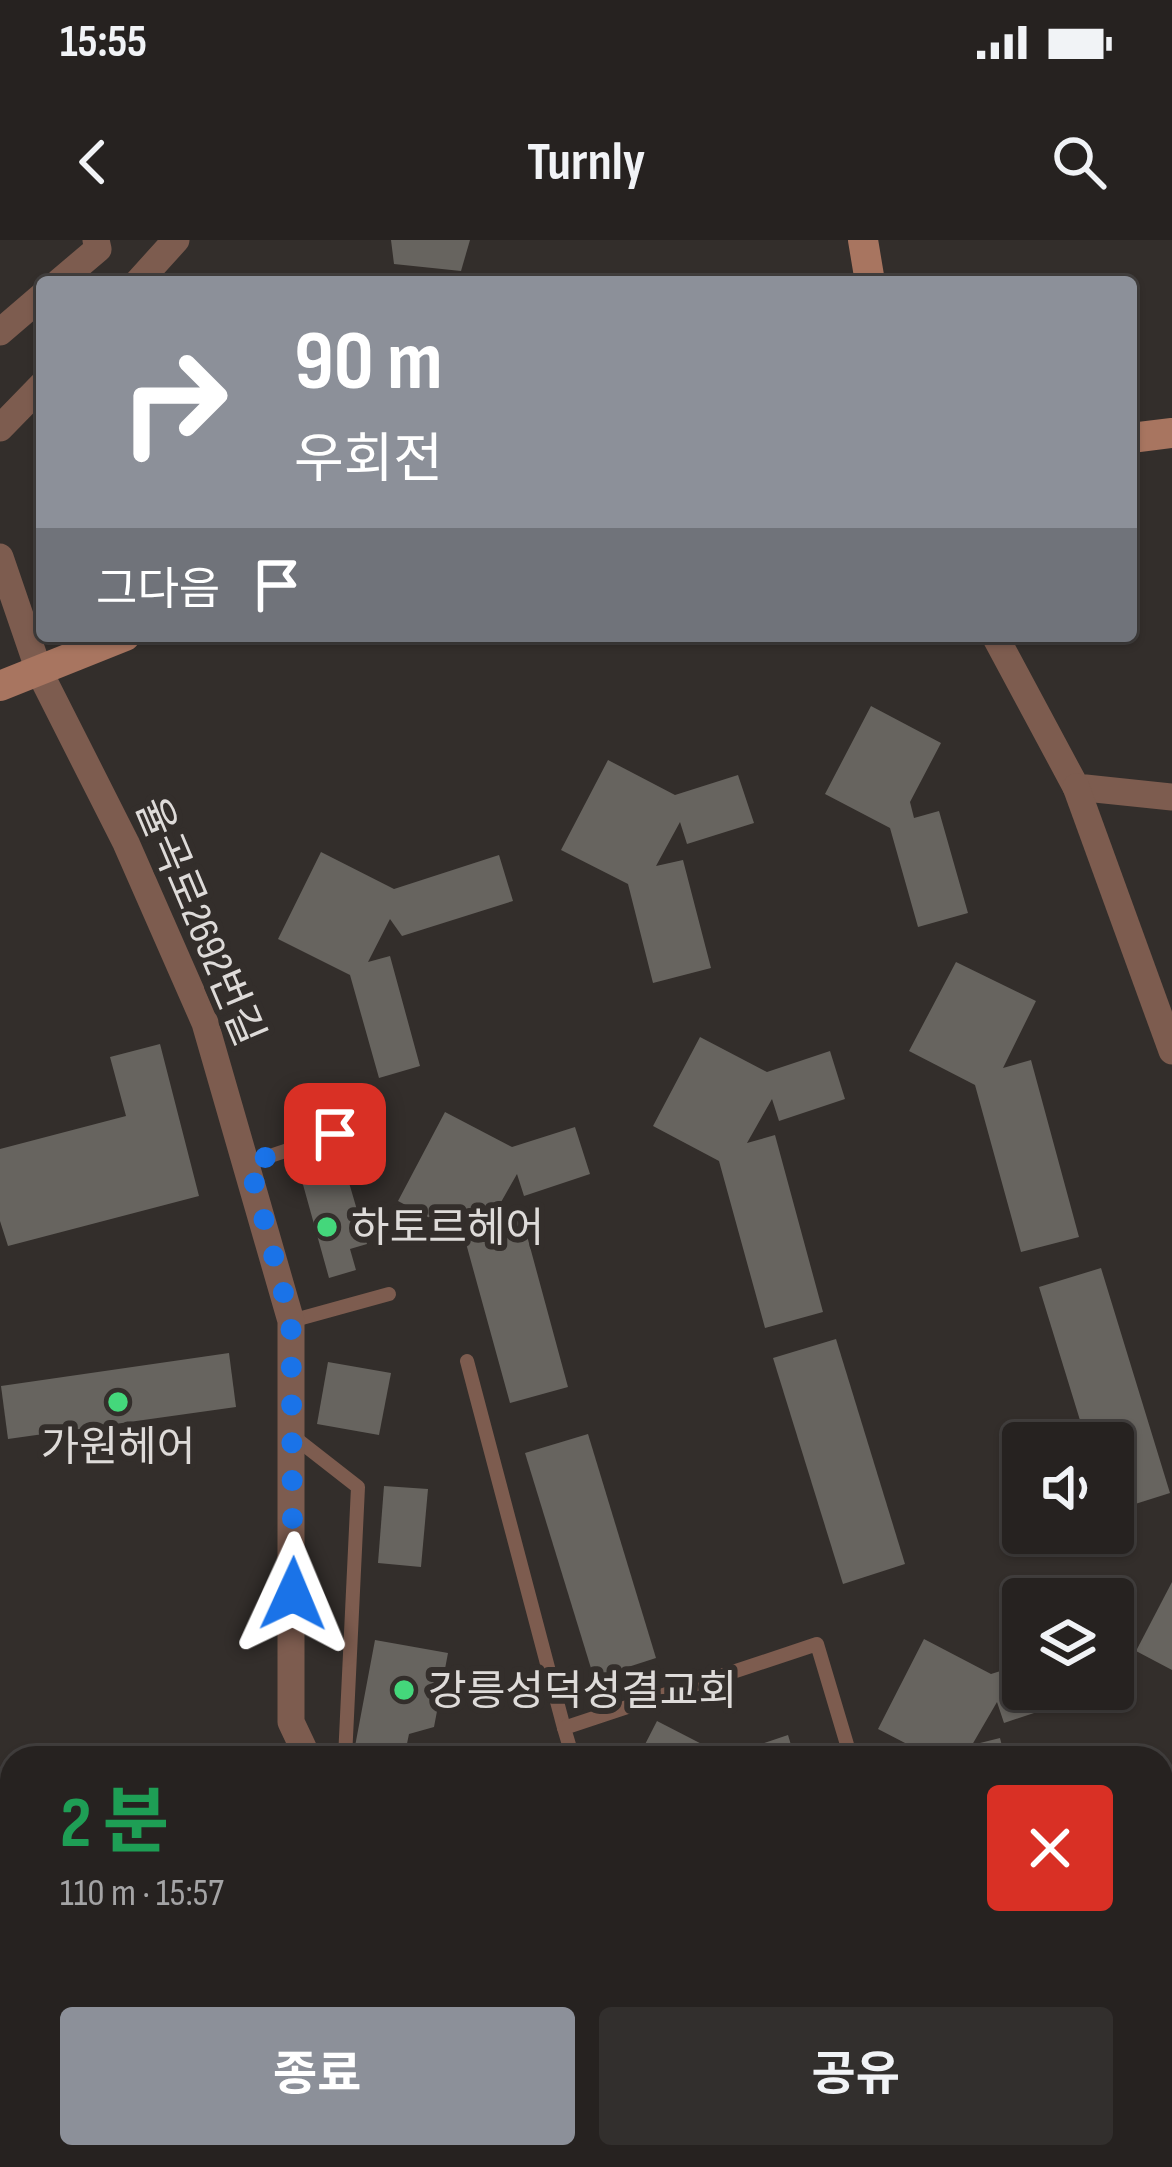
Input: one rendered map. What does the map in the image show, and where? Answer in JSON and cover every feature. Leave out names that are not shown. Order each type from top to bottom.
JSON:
[{"type":"street","points":[[143,276],[176,240]]},
{"type":"street","points":[[863,240],[869,276]]},
{"type":"street","points":[[65,276],[99,243]]},
{"type":"street","points":[[0,332],[36,301]]},
{"type":"street","points":[[0,428],[36,391]]},
{"type":"street","points":[[1137,437],[1172,434]]},
{"type":"street","name":"율곡로2692번길","points":[[0,557],[39,671],[126,843],[205,1022],[291,1321],[291,1722],[302,1746]]},
{"type":"street","points":[[0,686],[110,642]]},
{"type":"street","points":[[998,642],[1076,787],[1172,1051]]},
{"type":"street","points":[[1076,787],[1172,797]]},
{"type":"lane","points":[[249,1163],[335,1134]]},
{"type":"lane","points":[[291,1321],[389,1294]]},
{"type":"lane","points":[[466,1360],[569,1746]]},
{"type":"lane","points":[[294,1437],[358,1487],[346,1746]]},
{"type":"lane","points":[[564,1728],[817,1644],[847,1746]]},
{"type":"building","points":[[391,240],[470,240],[461,271],[394,264]]},
{"type":"building","points":[[871,706],[941,743],[910,802],[914,818],[939,811],[968,913],[918,927],[890,828],[825,794]]},
{"type":"building","points":[[608,760],[675,795],[738,775],[754,823],[687,844],[680,822],[656,866],[683,860],[711,968],[653,983],[628,884],[561,850]]},
{"type":"building","points":[[321,852],[394,889],[499,855],[513,901],[402,936],[390,919],[368,962],[390,956],[420,1066],[379,1078],[350,975],[278,939]]},
{"type":"building","points":[[956,962],[1036,1001],[1003,1068],[1031,1060],[1079,1237],[1021,1252],[975,1085],[909,1051]]},
{"type":"building","points":[[700,1037],[767,1072],[830,1051],[845,1099],[779,1121],[772,1099],[747,1143],[775,1135],[823,1312],[765,1328],[719,1161],[653,1126]]},
{"type":"building","points":[[160,1044],[199,1196],[8,1246],[0,1221],[0,1149],[126,1116],[110,1057]]},
{"type":"building","points":[[445,1112],[512,1147],[575,1127],[590,1174],[524,1196],[517,1174],[492,1218],[520,1210],[568,1387],[510,1403],[464,1236],[398,1201]]},
{"type":"building","points":[[345,1169],[367,1244],[350,1249],[356,1270],[329,1278],[302,1181]]},
{"type":"building","points":[[1101,1268],[1170,1493],[1134,1504],[1134,1422],[1081,1422],[1039,1287]]},
{"type":"building","points":[[836,1339],[905,1564],[843,1584],[773,1358]]},
{"type":"building","points":[[229,1353],[236,1407],[8,1439],[1,1386]]},
{"type":"building","points":[[328,1362],[391,1373],[379,1435],[317,1424]]},
{"type":"building","points":[[588,1434],[656,1658],[594,1678],[525,1453]]},
{"type":"building","points":[[384,1486],[428,1489],[421,1567],[378,1563]]},
{"type":"building","points":[[1172,1582],[1172,1670],[1136,1651]]},
{"type":"building","points":[[924,1639],[991,1674],[1002,1671],[1002,1710],[1043,1710],[1004,1723],[997,1702],[972,1745],[1000,1738],[1002,1746],[911,1746],[878,1729]]},
{"type":"building","name":"강릉성덕성결교회","points":[[375,1640],[448,1653],[434,1727],[409,1734],[406,1746],[355,1746]]},
{"type":"building","points":[[657,1721],[706,1746],[644,1746]]},
{"type":"building","points":[[788,1735],[791,1746],[755,1746]]},
{"type":"place","name":"하토르헤어","points":[[327,1227]]},
{"type":"place","name":"가원헤어","points":[[118,1402]]},
{"type":"place","name":"강릉성덕성결교회","points":[[404,1690]]},
{"type":"route","points":[[293,1594],[291,1321],[249,1163],[335,1134]]}]
